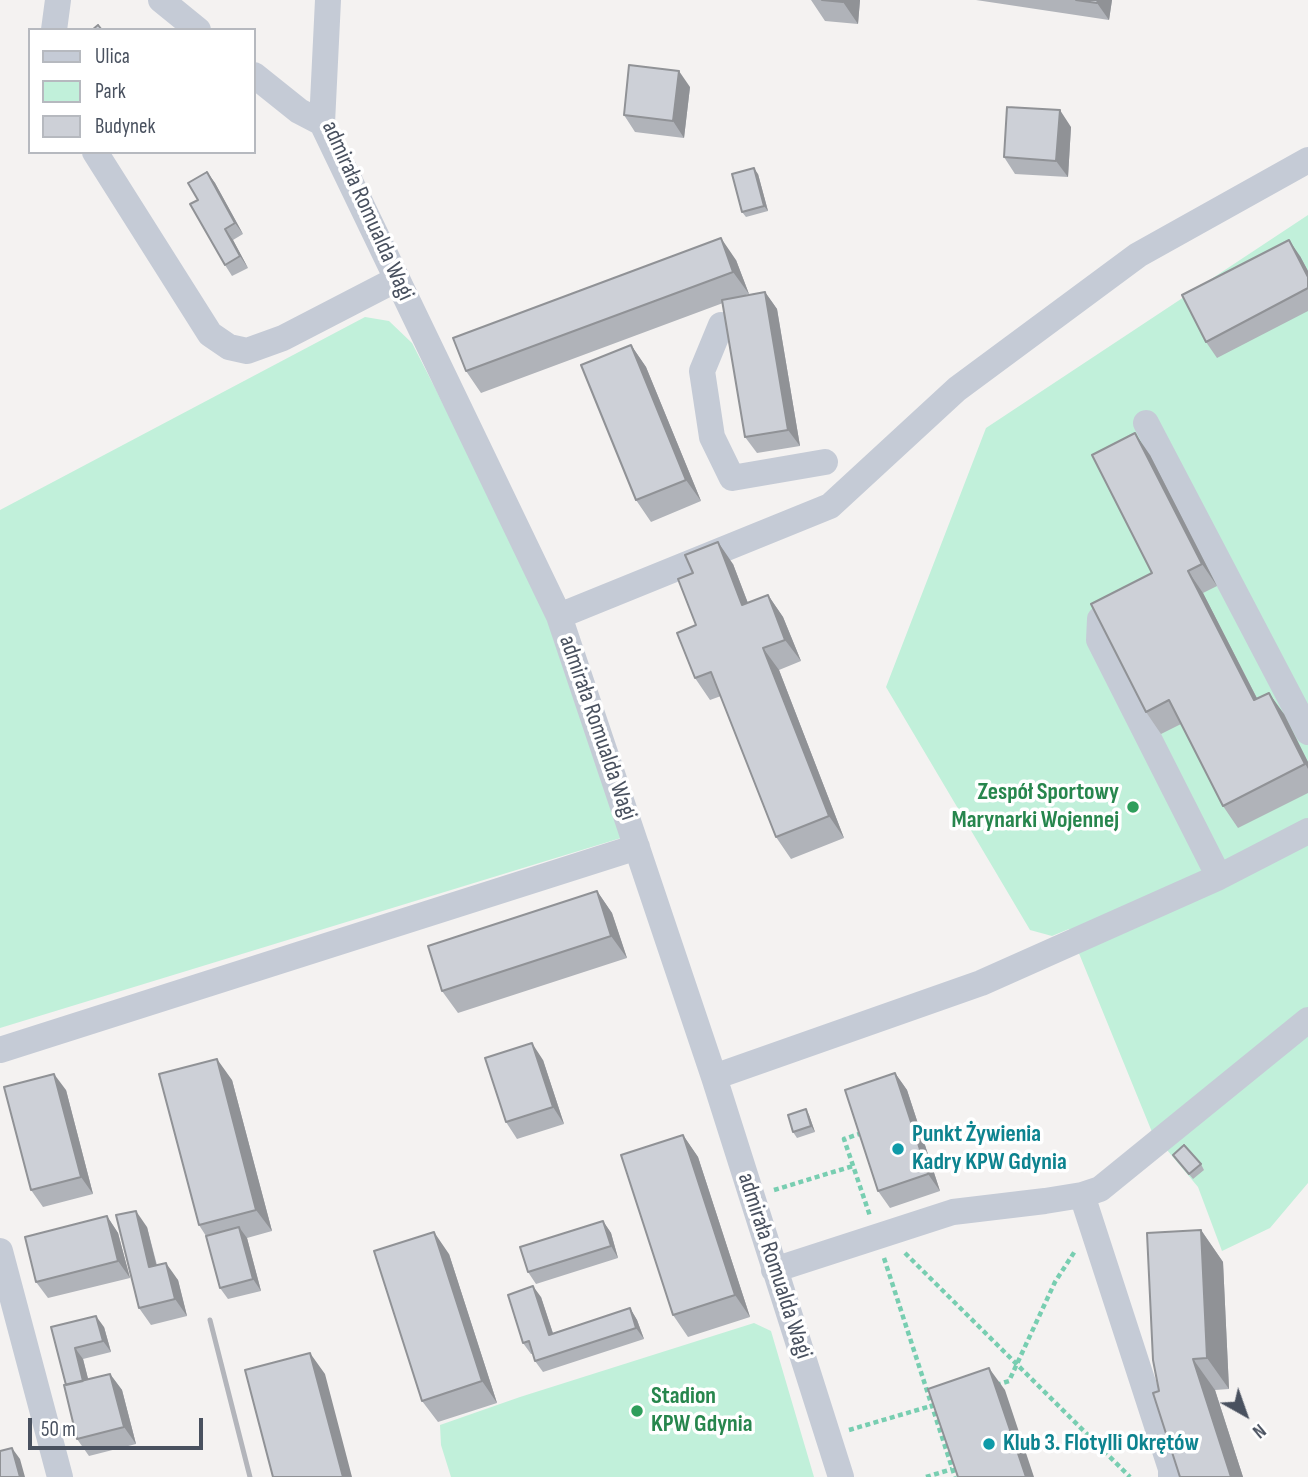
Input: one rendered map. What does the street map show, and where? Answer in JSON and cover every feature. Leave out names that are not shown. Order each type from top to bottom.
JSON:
[{"type":"street","points":[[54,28],[58,0]]},
{"type":"street","points":[[161,0],[196,28]]},
{"type":"street","name":"admirała Romualda Wagi","points":[[328,0],[322,123],[559,616],[714,1077],[841,1477]]},
{"type":"street","points":[[256,77],[299,111],[322,123]]},
{"type":"street","points":[[96,154],[210,334],[229,347],[247,351],[283,338],[397,279]]},
{"type":"street","points":[[559,616],[830,506],[957,389],[1138,255],[1308,160]]},
{"type":"street","points":[[721,325],[702,371],[712,437],[732,478],[825,462]]},
{"type":"street","points":[[1146,423],[1308,732]]},
{"type":"street","points":[[1100,620],[1099,640],[1219,877]]},
{"type":"street","points":[[714,1077],[981,983],[1219,877],[1308,831]]},
{"type":"street","points":[[0,1050],[637,847]]},
{"type":"street","points":[[774,1269],[953,1212],[1082,1195],[1100,1189],[1308,1020]]},
{"type":"street","points":[[1082,1195],[1171,1469],[1171,1477]]},
{"type":"street","points":[[0,1251],[60,1477]]},
{"type":"path","points":[[862,1133],[844,1139],[881,1235],[931,1406],[955,1477]]},
{"type":"path","points":[[752,1198],[853,1166]]},
{"type":"path","points":[[983,1390],[1009,1381],[1055,1282],[1092,1226]]},
{"type":"path","points":[[881,1235],[1017,1364],[1130,1477]]},
{"type":"path","points":[[828,1437],[944,1402]]},
{"type":"path","points":[[926,1477],[952,1469]]},
{"type":"green space","name":"Zespół Sportowy Marynarki Wojennej","points":[[1308,215],[1308,1183],[1270,1228],[1222,1251],[1198,1187],[1152,1132],[1069,929],[1052,936],[1030,930],[886,687],[986,428]]},
{"type":"green space","points":[[365,317],[389,321],[412,343],[498,511],[563,653],[621,838],[0,1028],[0,510]]},
{"type":"green space","name":"Stadion KPW Gdynia","points":[[754,1323],[771,1331],[814,1477],[451,1477],[441,1445],[440,1425]]},
{"type":"building","points":[[1076,0],[1098,0],[1097,3]]},
{"type":"building","points":[[629,65],[679,71],[673,121],[624,115]]},
{"type":"building","points":[[1007,107],[1060,110],[1056,161],[1004,157]]},
{"type":"building","points":[[754,168],[764,206],[742,212],[732,174]]},
{"type":"building","points":[[207,172],[235,223],[225,229],[240,256],[225,265],[190,204],[198,200],[188,183]]},
{"type":"building","points":[[721,238],[733,272],[466,371],[453,338]]},
{"type":"building","points":[[1289,240],[1308,277],[1308,288],[1206,342],[1182,295]]},
{"type":"building","points":[[765,292],[788,430],[745,437],[722,300]]},
{"type":"building","points":[[631,345],[686,480],[636,500],[581,365]]},
{"type":"building","points":[[1135,433],[1202,564],[1188,571],[1254,700],[1269,693],[1305,764],[1223,806],[1169,700],[1146,712],[1091,604],[1152,573],[1092,455]]},
{"type":"building","points":[[718,542],[742,605],[768,595],[785,640],[763,648],[829,816],[776,837],[711,672],[695,678],[677,633],[696,625],[678,579],[693,573],[685,555]]},
{"type":"building","points":[[597,891],[611,936],[442,991],[428,946]]},
{"type":"building","points":[[532,1043],[553,1107],[506,1122],[485,1058]]},
{"type":"building","points":[[217,1059],[256,1210],[199,1225],[159,1074]]},
{"type":"building","name":"Punkt Żywienia Kadry KPW Gdynia","points":[[895,1073],[928,1174],[878,1191],[845,1090]]},
{"type":"building","points":[[54,1074],[81,1177],[31,1190],[4,1087]]},
{"type":"building","points":[[806,1109],[811,1126],[793,1132],[788,1115]]},
{"type":"building","points":[[683,1135],[735,1295],[673,1315],[621,1155]]},
{"type":"building","points":[[1184,1145],[1201,1164],[1189,1174],[1173,1155]]},
{"type":"building","points":[[136,1211],[149,1267],[166,1263],[175,1299],[139,1308],[116,1215]]},
{"type":"building","points":[[107,1216],[118,1261],[36,1282],[25,1237]]},
{"type":"building","points":[[603,1221],[611,1246],[528,1272],[520,1247]]},
{"type":"building","points":[[239,1227],[253,1279],[220,1288],[206,1236]]},
{"type":"building","points":[[1201,1230],[1207,1358],[1193,1359],[1231,1477],[1180,1477],[1153,1393],[1159,1391],[1153,1360],[1147,1233]]},
{"type":"building","points":[[434,1232],[482,1381],[422,1401],[374,1251]]},
{"type":"building","points":[[533,1286],[549,1335],[630,1308],[636,1328],[535,1361],[529,1341],[523,1343],[508,1295]]},
{"type":"building","points":[[96,1316],[103,1341],[75,1348],[83,1381],[66,1385],[51,1327]]},
{"type":"building","points":[[310,1353],[343,1477],[273,1477],[245,1370]]},
{"type":"building","name":"Klub 3. Flotylli Okrętów","points":[[989,1368],[1026,1477],[958,1477],[928,1389]]},
{"type":"building","points":[[110,1374],[124,1427],[77,1439],[64,1385]]},
{"type":"building","points":[[12,1448],[20,1477],[0,1477],[0,1451]]},
{"type":"railway","points":[[210,1320],[250,1477]]},
{"type":"place","name":"Zespół Sportowy Marynarki Wojennej","points":[[1133,807]]},
{"type":"place","name":"Punkt Żywienia Kadry KPW Gdynia","points":[[898,1149]]},
{"type":"place","name":"Stadion KPW Gdynia","points":[[637,1411]]},
{"type":"place","name":"Klub 3. Flotylli Okrętów","points":[[989,1444]]}]
